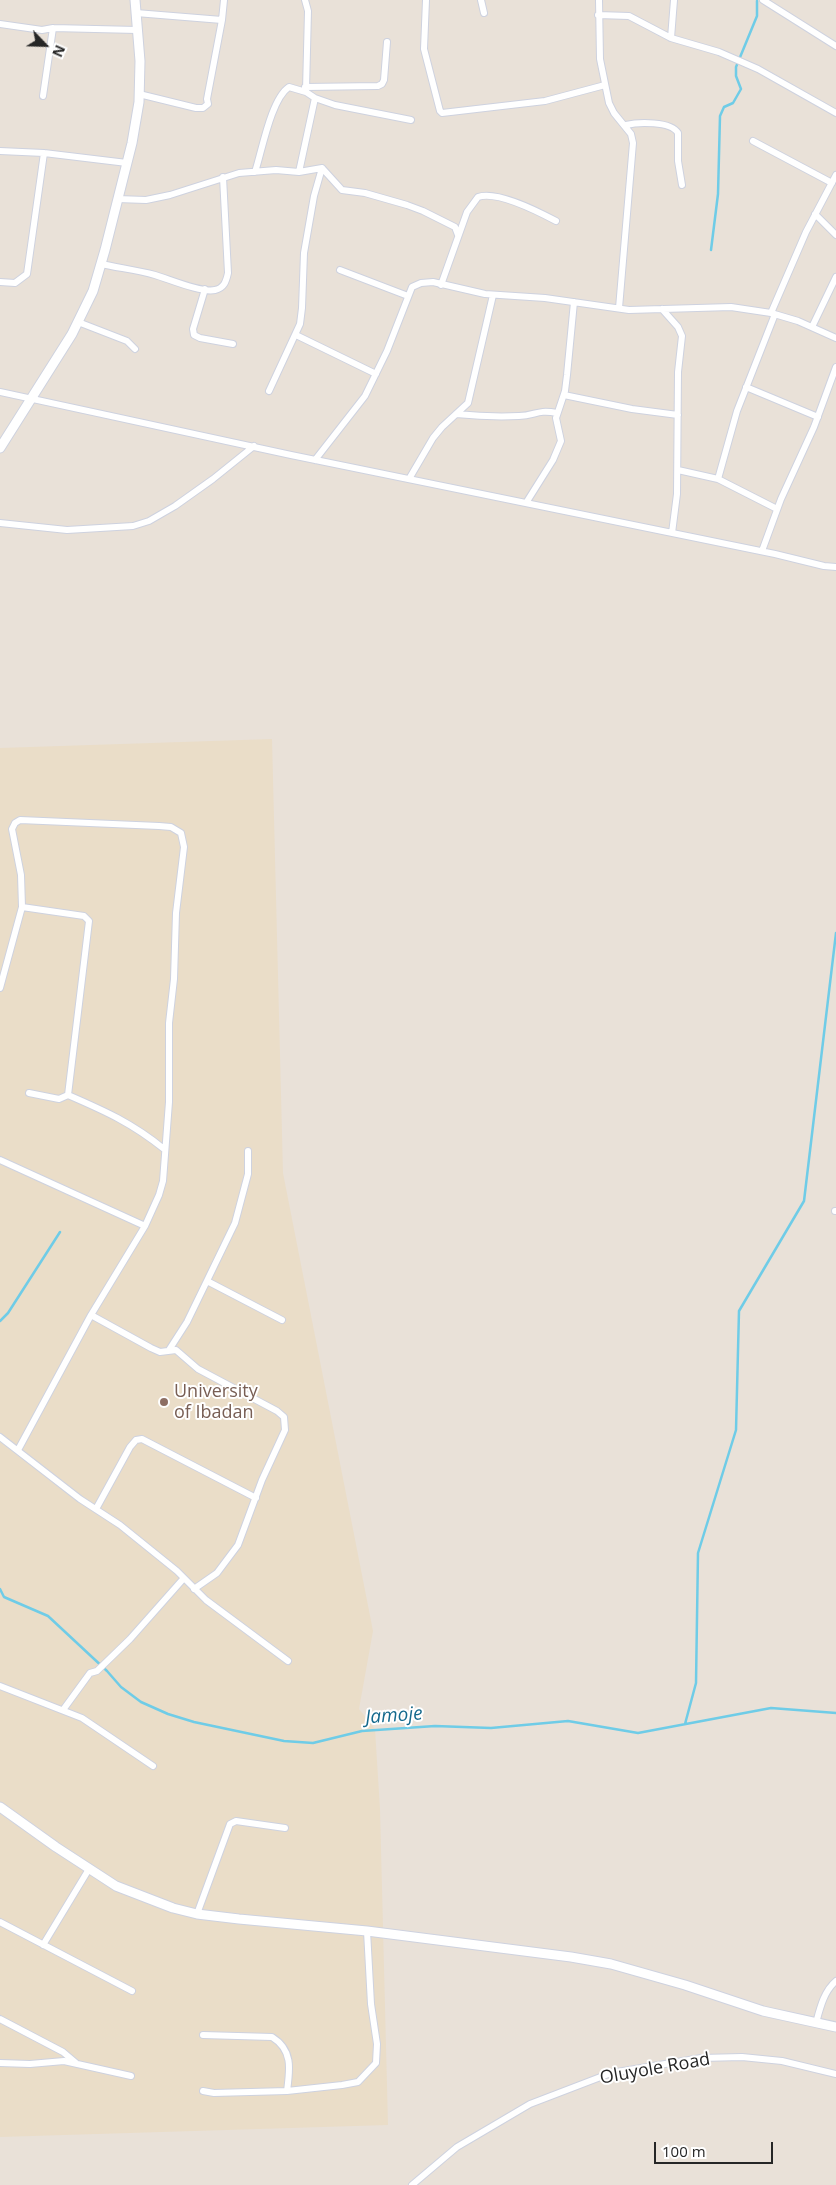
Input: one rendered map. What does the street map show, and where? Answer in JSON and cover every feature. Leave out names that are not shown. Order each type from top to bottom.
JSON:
[{"type":"street","points":[[0,448],[78,322],[92,291],[101,264],[132,143],[139,94],[140,61],[135,0]]},
{"type":"street","points":[[139,94],[196,108],[203,108],[208,104],[207,99],[224,0]]},
{"type":"street","points":[[305,0],[308,11],[306,89],[315,98],[335,105],[411,120]]},
{"type":"street","points":[[426,0],[424,49],[440,112],[442,113],[545,101],[605,85]]},
{"type":"street","points":[[481,0],[484,13]]},
{"type":"street","points":[[599,0],[600,59],[609,104],[626,125],[631,134],[632,143],[619,308]]},
{"type":"street","points":[[672,38],[674,0]]},
{"type":"street","points":[[763,0],[836,46]]},
{"type":"street","points":[[136,13],[222,20]]},
{"type":"street","points":[[598,14],[629,16],[672,38],[719,52],[758,68],[836,113]]},
{"type":"street","points":[[0,24],[42,30],[53,28],[137,30]]},
{"type":"street","points":[[43,96],[53,28]]},
{"type":"street","points":[[255,172],[275,107],[284,90],[289,87],[306,89],[378,86],[384,80],[386,42]]},
{"type":"street","points":[[299,172],[315,98]]},
{"type":"street","points":[[626,125],[637,122],[670,126],[676,129],[678,133],[678,161],[682,185]]},
{"type":"street","points":[[753,141],[832,183]]},
{"type":"street","points":[[0,151],[44,153],[126,163]]},
{"type":"street","points":[[0,282],[15,283],[27,274],[44,153]]},
{"type":"street","points":[[117,199],[154,198],[239,173],[299,172],[322,168]]},
{"type":"street","points":[[322,168],[342,190],[389,200],[423,211],[455,227],[458,235]]},
{"type":"street","points":[[269,391],[296,334],[302,308],[304,254],[314,196],[322,168]]},
{"type":"street","points":[[718,479],[746,387],[789,267],[836,175]]},
{"type":"street","points":[[101,264],[153,274],[204,289],[222,288],[228,273],[223,177]]},
{"type":"street","points":[[441,285],[458,235],[473,202],[482,196],[513,202],[556,221]]},
{"type":"street","points":[[815,214],[836,235]]},
{"type":"street","points":[[340,270],[408,296]]},
{"type":"street","points":[[812,327],[836,277]]},
{"type":"street","points":[[315,460],[365,396],[412,287],[418,283],[433,282],[493,294],[545,298],[619,308],[662,310],[731,307],[773,314],[812,327],[836,338]]},
{"type":"street","points":[[204,289],[192,329],[194,335],[200,338],[234,344]]},
{"type":"street","points":[[409,479],[433,438],[466,406],[487,328],[493,294]]},
{"type":"street","points":[[526,503],[561,441],[556,413],[564,395],[574,302]]},
{"type":"street","points":[[662,310],[678,327],[682,336],[678,372],[678,470],[672,533]]},
{"type":"street","points":[[78,322],[127,341],[135,349]]},
{"type":"street","points":[[296,334],[376,374]]},
{"type":"street","points":[[762,551],[777,509],[818,417],[836,367]]},
{"type":"street","points":[[746,387],[818,417]]},
{"type":"street","points":[[0,392],[315,460],[762,551],[824,566],[836,566]]},
{"type":"street","points":[[564,395],[632,409],[678,415]]},
{"type":"street","points":[[466,406],[471,416]]},
{"type":"street","points":[[456,414],[471,416],[523,416],[541,411],[556,413]]},
{"type":"street","points":[[0,523],[67,530],[86,527],[133,526],[149,521],[175,506],[254,446]]},
{"type":"street","points":[[678,470],[718,479],[777,509]]},
{"type":"street","points":[[0,988],[22,907],[22,875],[12,829],[15,823],[20,820],[159,826],[171,827],[182,836],[184,847],[176,913],[174,980],[170,1023],[169,1102],[163,1181],[145,1226],[91,1315],[18,1450]]},
{"type":"street","points":[[22,907],[84,916],[89,921],[68,1095]]},
{"type":"street","points":[[29,1093],[58,1099],[68,1095],[115,1115],[142,1131],[164,1149]]},
{"type":"street","points":[[169,1350],[187,1322],[235,1223],[248,1174],[248,1150]]},
{"type":"street","points":[[0,1160],[145,1226]]},
{"type":"street","points":[[207,1280],[282,1320]]},
{"type":"street","points":[[91,1315],[160,1352],[176,1350],[198,1369],[278,1411],[284,1418],[285,1430],[256,1498],[244,1533],[230,1558],[217,1573],[194,1589]]},
{"type":"street","points":[[0,1437],[80,1499],[120,1525],[184,1578],[194,1589],[288,1661]]},
{"type":"street","points":[[96,1509],[130,1447],[136,1440],[142,1439],[256,1498]]},
{"type":"street","points":[[63,1710],[90,1674],[97,1671],[130,1639],[184,1578]]},
{"type":"street","points":[[0,1686],[63,1710],[98,1726],[153,1766]]},
{"type":"street","points":[[0,1807],[88,1869],[116,1886],[141,1897],[196,1914],[367,1931],[571,1957],[611,1964],[685,1985],[763,2011],[836,2026]]},
{"type":"street","points":[[196,1914],[230,1824],[236,1821],[285,1828]]},
{"type":"street","points":[[43,1945],[88,1869]]},
{"type":"street","points":[[0,1922],[132,1991]]},
{"type":"street","points":[[203,2091],[214,2093],[287,2091],[358,2082],[376,2063],[377,2044],[371,2004],[367,1931]]},
{"type":"street","points":[[816,2023],[821,2004],[832,1984],[836,1981]]},
{"type":"street","points":[[0,2019],[62,2052],[77,2064]]},
{"type":"street","points":[[203,2035],[272,2036],[278,2040],[285,2046],[290,2069],[287,2091]]},
{"type":"street","name":"Oluyole Road","points":[[412,2185],[457,2148],[530,2104],[611,2073],[701,2058],[742,2057],[782,2061],[836,2074]]},
{"type":"street","points":[[0,2063],[30,2064],[64,2061],[131,2076]]},
{"type":"shaded area","name":"University of Ibadan","points":[[272,739],[283,1173],[373,1631],[359,1709],[375,1729],[380,1809],[388,2125],[0,2137],[0,748]]},
{"type":"waterway","points":[[711,250],[718,194],[720,116],[724,107],[733,103],[741,89],[736,76],[736,67],[757,16],[757,1]]},
{"type":"waterway","points":[[685,1724],[696,1683],[698,1553],[736,1430],[739,1311],[804,1201],[836,933]]},
{"type":"waterway","points":[[0,1321],[8,1313],[60,1232]]},
{"type":"waterway","name":"Jamoje","points":[[0,1589],[4,1597],[48,1616],[107,1671],[121,1687],[141,1702],[168,1714],[194,1722],[284,1741],[313,1743],[362,1731],[435,1726],[491,1728],[568,1721],[638,1733],[771,1708],[836,1713]]},
{"type":"place","name":"University of Ibadan","points":[[164,1402]]}]
